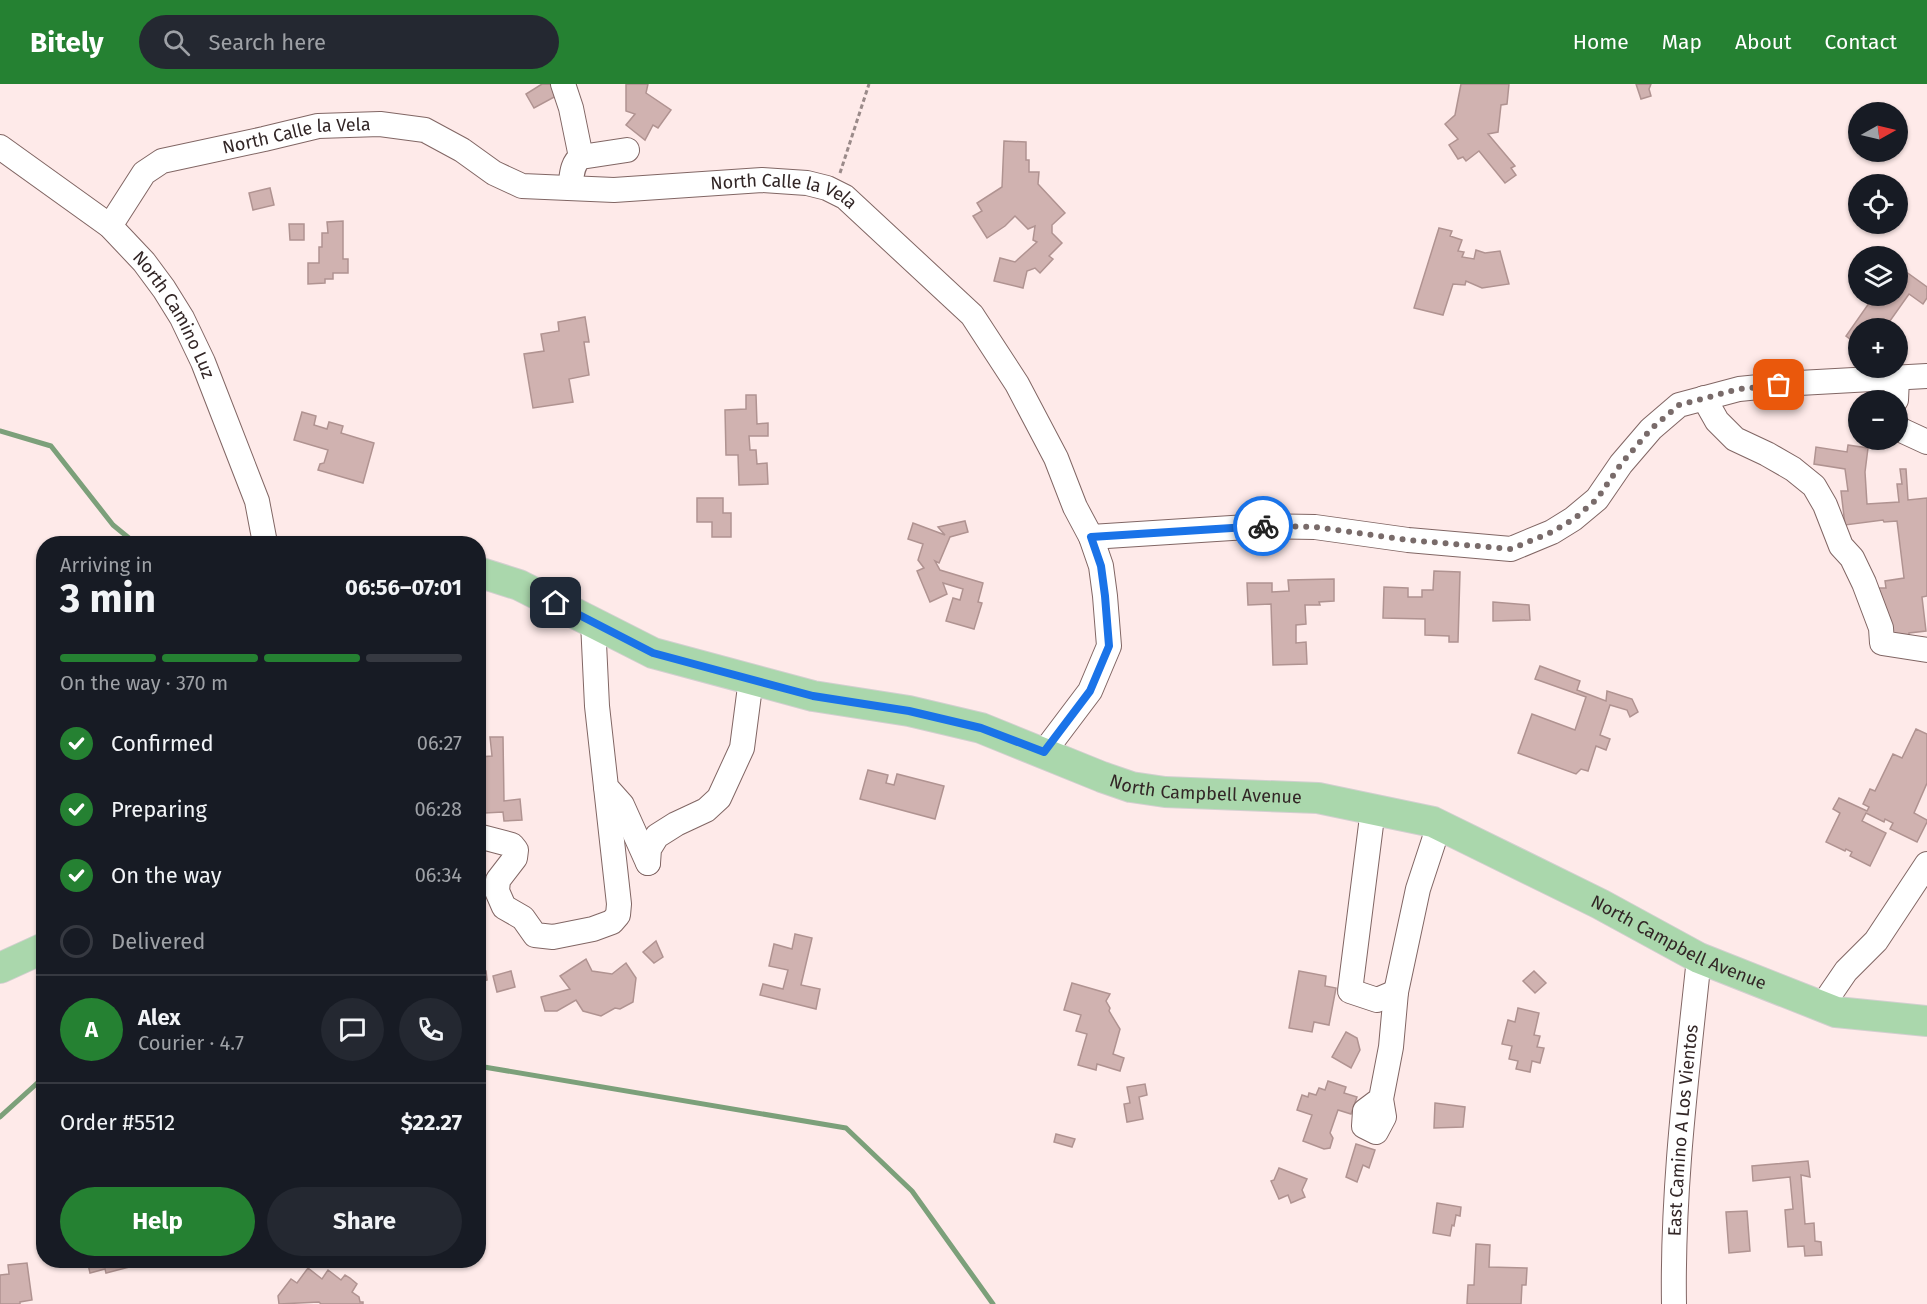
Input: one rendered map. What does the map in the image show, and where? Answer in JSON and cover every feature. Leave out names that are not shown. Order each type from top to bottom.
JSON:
[{"type":"main road","name":"North Campbell Avenue","points":[[486,575],[519,585],[653,653],[813,696],[909,711],[981,728],[1131,787],[1165,792],[1317,798],[1439,825],[1600,904],[1699,958],[1836,1012],[1927,1021]]},
{"type":"main road","points":[[0,968],[36,952]]},
{"type":"street","points":[[563,84],[571,108],[581,157]]},
{"type":"street","name":"North Calle la Vela","points":[[110,226],[144,173],[162,161],[318,126],[380,124],[425,130],[462,150],[494,173],[522,186],[614,190],[762,180],[807,183],[827,188],[845,197],[972,315],[1017,384],[1056,458],[1075,507],[1091,537],[1101,566],[1109,646],[1090,691],[1044,752]]},
{"type":"street","name":"North Camino Luz","points":[[0,147],[110,226],[144,262],[164,289],[182,318],[203,362],[257,501],[264,536]]},
{"type":"street","points":[[570,188],[573,168],[581,157],[627,150]]},
{"type":"street","points":[[1091,537],[1263,526],[1315,527],[1408,540],[1511,549],[1552,532],[1574,519],[1597,499],[1621,464],[1651,429],[1679,405],[1739,389],[1769,386],[1897,389],[1927,376]]},
{"type":"street","points":[[1704,399],[1717,421],[1735,439],[1767,454],[1814,486],[1825,505],[1841,546],[1852,558],[1864,583],[1881,628],[1882,644],[1927,650]]},
{"type":"street","points":[[1908,433],[1927,441]]},
{"type":"street","points":[[486,838],[512,845],[516,850],[515,858],[498,880],[497,891],[504,907],[523,918],[535,935],[553,937],[593,929],[612,922],[618,915],[619,904],[597,706],[593,622]]},
{"type":"street","points":[[606,788],[622,805],[648,863],[649,849],[657,836],[706,810],[719,798],[742,748],[751,680]]},
{"type":"street","points":[[1373,809],[1350,991],[1377,1000],[1396,992]]},
{"type":"street","points":[[1381,1099],[1391,1047],[1396,992],[1418,889],[1439,825]]},
{"type":"street","points":[[1822,1006],[1846,971],[1876,941],[1927,864]]},
{"type":"street","name":"East Camino A Los Vientos","points":[[1674,1304],[1673,1248],[1679,1148],[1699,958]]},
{"type":"path","points":[[834,192],[869,84]]},
{"type":"building","points":[[542,84],[550,84],[558,95],[534,108],[526,94]]},
{"type":"building","points":[[626,84],[648,84],[646,93],[671,110],[658,128],[653,125],[645,140],[626,125],[635,114],[626,111]]},
{"type":"building","points":[[1461,84],[1509,84],[1507,104],[1501,105],[1498,132],[1488,134],[1515,166],[1511,168],[1516,175],[1505,183],[1479,151],[1466,161],[1463,157],[1458,159],[1449,145],[1458,139],[1445,124],[1455,115]]},
{"type":"building","points":[[1636,84],[1651,84],[1649,89],[1651,96],[1641,99]]},
{"type":"building","points":[[1004,141],[1026,142],[1029,172],[1039,172],[1038,184],[1065,213],[1052,225],[1052,233],[1062,243],[1049,256],[1053,259],[1040,273],[1035,268],[1027,271],[1023,288],[994,281],[1000,258],[1015,262],[1037,242],[1033,240],[1035,226],[1028,229],[1015,216],[987,238],[973,216],[982,211],[977,203],[1002,187]]},
{"type":"building","points":[[270,188],[274,205],[253,210],[249,193]]},
{"type":"building","points":[[343,221],[343,259],[348,259],[348,273],[333,273],[333,279],[325,279],[325,283],[308,284],[308,263],[319,263],[322,233],[328,233],[327,222]]},
{"type":"building","points":[[289,224],[304,224],[304,240],[290,240]]},
{"type":"building","points":[[1439,228],[1452,231],[1450,236],[1462,240],[1458,251],[1464,252],[1462,257],[1474,259],[1476,250],[1485,253],[1500,251],[1509,284],[1482,288],[1466,281],[1465,285],[1453,284],[1443,315],[1414,308]]},
{"type":"building","points":[[1908,273],[1927,287],[1927,298],[1923,304],[1909,294]]},
{"type":"building","points":[[1867,306],[1901,306],[1892,318],[1859,318]]},
{"type":"building","points":[[585,317],[589,342],[584,342],[589,375],[569,379],[573,402],[533,408],[524,354],[544,351],[541,334],[559,331],[558,322]]},
{"type":"building","points":[[746,395],[756,395],[757,424],[768,423],[768,436],[749,436],[750,450],[756,450],[757,464],[767,463],[768,484],[739,485],[738,455],[726,455],[725,410],[746,409]]},
{"type":"building","points":[[302,412],[316,416],[314,425],[327,429],[329,422],[343,426],[341,433],[374,443],[363,483],[318,470],[320,464],[324,463],[328,450],[294,440]]},
{"type":"building","points":[[1848,445],[1848,450],[1868,450],[1865,472],[1867,504],[1899,502],[1897,484],[1902,484],[1900,469],[1906,469],[1908,500],[1927,498],[1927,596],[1922,597],[1926,631],[1909,633],[1909,637],[1885,640],[1879,588],[1886,588],[1885,581],[1904,578],[1897,521],[1884,522],[1883,520],[1845,525],[1841,491],[1848,491],[1845,469],[1814,464],[1816,447],[1847,452]]},
{"type":"building","points":[[697,498],[723,498],[723,513],[731,513],[731,537],[712,537],[712,522],[697,522]]},
{"type":"building","points":[[965,521],[968,532],[950,537],[939,563],[935,561],[940,570],[983,583],[978,602],[982,603],[974,629],[946,621],[953,598],[960,600],[963,589],[943,583],[947,594],[930,602],[917,571],[924,568],[918,560],[923,544],[908,539],[913,523],[945,535],[938,527]]},
{"type":"building","points":[[1434,571],[1460,572],[1458,642],[1449,642],[1449,636],[1425,635],[1425,619],[1383,618],[1384,587],[1408,588],[1408,597],[1422,597],[1422,590],[1433,590]]},
{"type":"building","points":[[1334,579],[1334,601],[1319,602],[1320,605],[1305,605],[1306,624],[1296,625],[1296,643],[1306,642],[1307,664],[1273,665],[1271,604],[1248,605],[1247,583],[1272,583],[1272,592],[1289,591],[1288,580]]},
{"type":"building","points":[[1493,602],[1529,605],[1530,620],[1493,621]]},
{"type":"building","points":[[1540,666],[1580,681],[1577,690],[1606,701],[1607,691],[1632,699],[1638,712],[1630,717],[1627,710],[1610,705],[1600,735],[1610,739],[1606,750],[1596,746],[1588,771],[1581,769],[1576,774],[1518,753],[1532,714],[1575,730],[1586,697],[1535,679]]},
{"type":"building","points":[[1916,729],[1927,734],[1927,783],[1914,813],[1927,822],[1917,842],[1890,829],[1893,823],[1885,819],[1884,822],[1866,813],[1862,821],[1886,833],[1870,866],[1850,856],[1852,852],[1826,842],[1840,813],[1833,809],[1839,798],[1867,811],[1869,807],[1863,804],[1870,789],[1875,791],[1893,754],[1902,758]]},
{"type":"building","points":[[490,737],[503,737],[504,801],[520,799],[522,820],[504,821],[503,812],[486,813],[486,756],[492,756]]},
{"type":"building","points":[[868,770],[888,775],[886,783],[894,785],[897,774],[944,786],[935,819],[860,799]]},
{"type":"building","points":[[795,934],[812,938],[801,985],[820,989],[816,1009],[760,995],[763,984],[783,989],[788,970],[769,966],[774,944],[792,949]]},
{"type":"building","points":[[656,941],[663,957],[654,963],[643,952]]},
{"type":"building","points":[[586,959],[592,971],[612,974],[626,963],[636,978],[633,1002],[601,1016],[583,1011],[576,1000],[557,1011],[545,1011],[541,997],[570,989],[560,976]]},
{"type":"building","points":[[511,971],[515,987],[497,992],[493,976]]},
{"type":"building","points":[[1299,971],[1326,976],[1325,986],[1336,988],[1329,1025],[1314,1022],[1312,1032],[1289,1028]]},
{"type":"building","points":[[1534,971],[1546,983],[1535,993],[1523,981]]},
{"type":"building","points":[[1072,983],[1110,994],[1106,1001],[1120,1029],[1113,1054],[1124,1058],[1120,1071],[1097,1064],[1096,1070],[1078,1065],[1087,1034],[1076,1031],[1081,1015],[1064,1010]]},
{"type":"building","points":[[1518,1008],[1539,1013],[1534,1035],[1540,1036],[1537,1047],[1544,1048],[1540,1063],[1532,1061],[1530,1072],[1516,1069],[1518,1061],[1509,1059],[1512,1046],[1502,1044],[1508,1020],[1515,1022]]},
{"type":"building","points":[[1346,1032],[1357,1038],[1360,1050],[1351,1068],[1332,1057]]},
{"type":"building","points":[[1328,1081],[1346,1087],[1344,1093],[1357,1097],[1351,1114],[1338,1110],[1330,1133],[1333,1138],[1330,1148],[1324,1149],[1303,1141],[1312,1115],[1297,1110],[1302,1095],[1308,1097],[1309,1093],[1316,1095],[1319,1088],[1325,1090]]},
{"type":"building","points":[[1145,1084],[1147,1095],[1139,1097],[1143,1119],[1127,1122],[1124,1104],[1130,1103],[1127,1087]]},
{"type":"building","points":[[1435,1103],[1465,1107],[1463,1127],[1434,1128]]},
{"type":"building","points":[[1056,1134],[1075,1139],[1072,1147],[1054,1142]]},
{"type":"building","points":[[1356,1144],[1375,1150],[1369,1168],[1363,1165],[1357,1182],[1346,1177]]},
{"type":"building","points":[[1808,1161],[1810,1177],[1801,1175],[1805,1224],[1814,1223],[1815,1241],[1821,1242],[1822,1255],[1805,1256],[1804,1246],[1788,1247],[1785,1210],[1793,1209],[1790,1177],[1753,1181],[1752,1166]]},
{"type":"building","points":[[1279,1168],[1307,1179],[1302,1190],[1305,1197],[1291,1203],[1288,1195],[1279,1199],[1271,1181],[1274,1180]]},
{"type":"building","points":[[1437,1203],[1461,1207],[1460,1216],[1456,1215],[1450,1236],[1433,1233]]},
{"type":"building","points":[[1747,1211],[1750,1251],[1729,1253],[1726,1212]]},
{"type":"building","points":[[1476,1244],[1490,1245],[1489,1267],[1527,1268],[1526,1285],[1522,1285],[1521,1304],[1467,1304],[1468,1285],[1474,1285]]},
{"type":"building","points":[[27,1263],[32,1300],[20,1302],[20,1304],[0,1304],[0,1275],[9,1274],[8,1265]]},
{"type":"building","points":[[89,1268],[126,1268],[106,1273],[105,1269],[90,1273]]},
{"type":"building","points":[[308,1268],[322,1279],[328,1270],[341,1280],[345,1275],[350,1278],[357,1284],[352,1292],[363,1304],[321,1304],[319,1302],[279,1304],[278,1296],[291,1279],[297,1283]]},
{"type":"waterway","points":[[0,431],[51,446],[113,525],[126,536]]},
{"type":"waterway","points":[[486,1067],[846,1128],[912,1191],[993,1304]]},
{"type":"waterway","points":[[0,1117],[36,1084]]},
{"type":"way so far","points":[[1263,526],[1315,527],[1408,540],[1511,549],[1552,532],[1574,519],[1597,499],[1621,464],[1651,429],[1679,405],[1739,389],[1779,385]]},
{"type":"route","points":[[556,603],[653,653],[813,696],[909,711],[981,728],[1044,752],[1090,691],[1109,646],[1101,566],[1091,537],[1263,526]]}]
